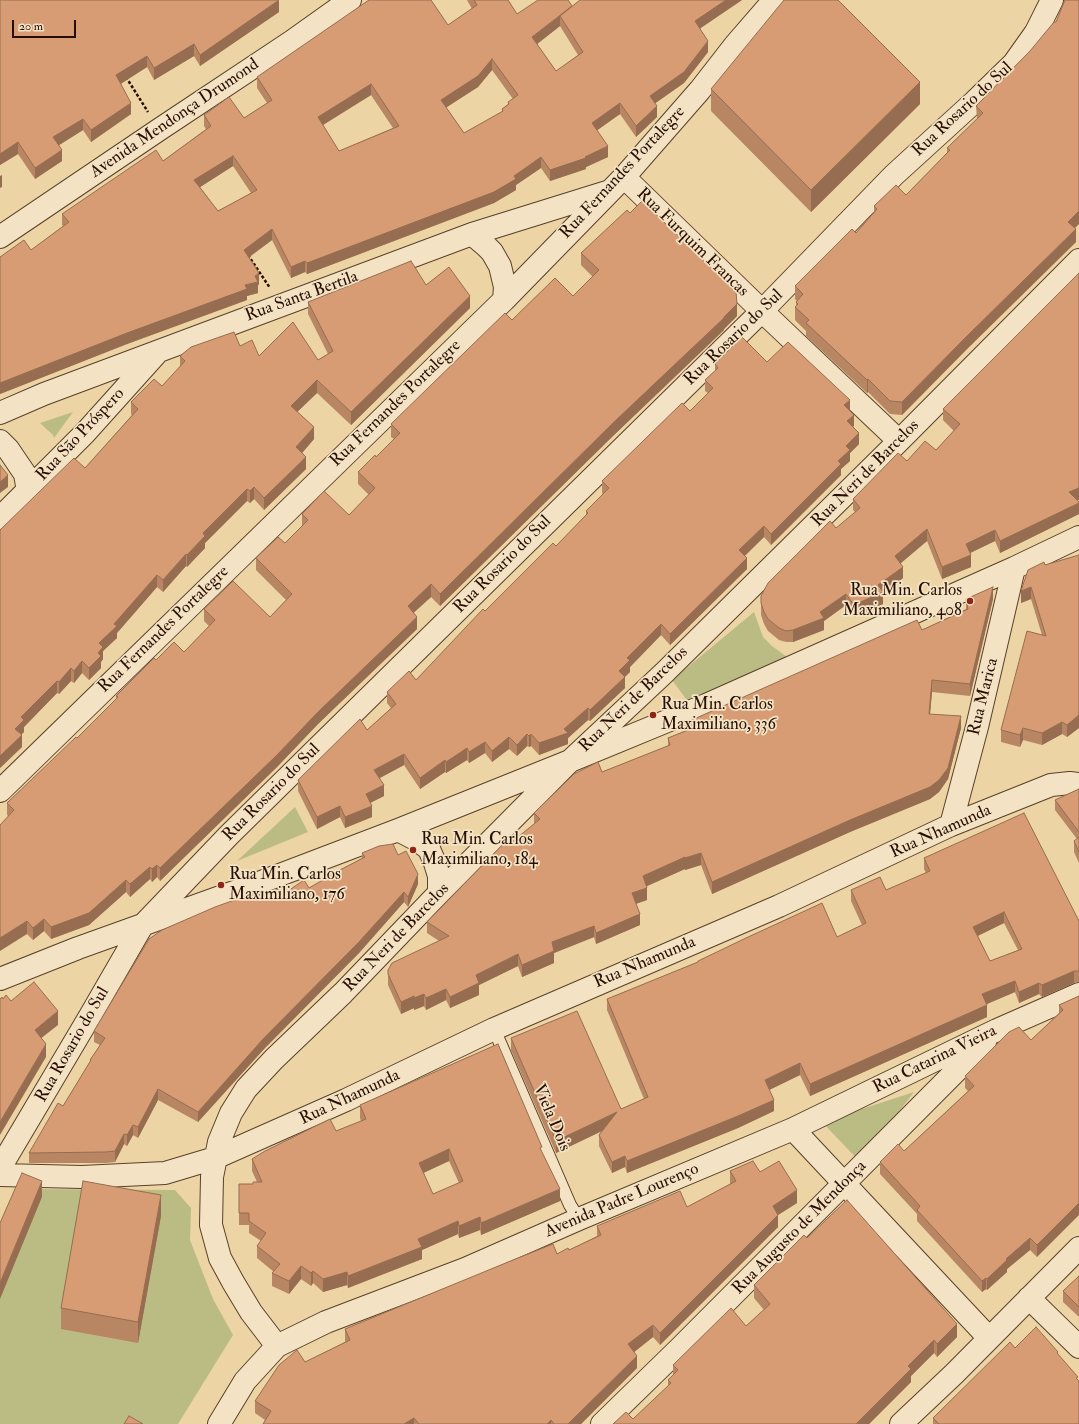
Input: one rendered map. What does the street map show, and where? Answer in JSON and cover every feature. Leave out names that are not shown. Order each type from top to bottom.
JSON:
[{"type":"street","name":"Avenida Mendonça Drumond","points":[[0,237],[291,42],[350,0]]},
{"type":"street","name":"Rua Fernandes Portalegre","points":[[0,792],[504,300],[624,177],[700,90],[735,44],[774,0]]},
{"type":"street","name":"Rua Rosario do Sul","points":[[0,1168],[142,926],[229,835],[762,311],[894,175],[973,103],[1014,63],[1036,32],[1052,0]]},
{"type":"street","name":"Rua Furquim Francas","points":[[624,177],[899,441]]},
{"type":"street","name":"Rua Santa Bertila","points":[[0,413],[44,394],[160,350],[472,234],[608,192]]},
{"type":"street","points":[[472,234],[488,249],[500,266],[505,287],[504,300]]},
{"type":"street","name":"Rua Neri de Barcelos","points":[[215,1158],[219,1142],[231,1113],[246,1089],[274,1059],[343,993],[439,893],[570,761],[664,673],[899,441],[1079,260]]},
{"type":"street","name":"Rua São Próspero","points":[[0,518],[85,433],[160,350]]},
{"type":"street","points":[[0,440],[15,457],[25,474],[28,491]]},
{"type":"street","points":[[0,979],[78,948],[142,926],[398,830],[570,761],[701,707],[1014,568],[1079,537]]},
{"type":"street","name":"Rua Marica","points":[[951,825],[977,727],[1014,568]]},
{"type":"street","name":"Rua Nhamunda","points":[[0,1175],[82,1177],[165,1173],[215,1158],[346,1100],[494,1029],[779,906],[951,825],[1051,785],[1070,783],[1079,784]]},
{"type":"street","points":[[398,830],[417,840],[429,849],[439,876],[439,893]]},
{"type":"street","name":"Rua Catarina Vieira","points":[[793,1129],[997,1030],[1079,994]]},
{"type":"street","name":"Rua Augusto de Mendonça","points":[[602,1424],[679,1349],[997,1030]]},
{"type":"street","points":[[793,1129],[989,1338]]},
{"type":"street","name":"Avenida Padre Lourenço","points":[[219,1424],[245,1381],[277,1346],[326,1322],[465,1269],[579,1219],[793,1129]]},
{"type":"street","points":[[215,1158],[212,1177],[211,1225],[220,1258],[250,1312],[277,1346]]},
{"type":"street","points":[[901,1424],[1079,1248]]},
{"type":"street","points":[[1029,1298],[1079,1348]]},
{"type":"lane","name":"Viela Dois","points":[[494,1029],[570,1205],[579,1219]]},
{"type":"path","points":[[122,71],[160,129]]},
{"type":"path","points":[[244,250],[282,304]]},
{"type":"green space","points":[[73,412],[54,438],[53,435],[40,423]]},
{"type":"green space","points":[[754,612],[763,637],[787,657],[692,707],[672,680]]},
{"type":"green space","points":[[295,807],[308,832],[237,861]]},
{"type":"green space","points":[[914,1092],[860,1162],[822,1122]]},
{"type":"green space","points":[[26,1189],[175,1190],[191,1208],[190,1240],[213,1299],[233,1335],[178,1424],[0,1424],[0,1231]]},
{"type":"building","points":[[0,0],[279,0],[200,55],[194,44],[154,68],[147,56],[116,75],[131,103],[91,130],[83,119],[53,137],[62,150],[35,168],[18,142],[0,154]]},
{"type":"building","points":[[369,0],[431,0],[448,25],[477,5],[474,0],[508,0],[517,14],[538,0],[568,0],[572,6],[532,37],[556,71],[583,52],[560,16],[580,0],[726,0],[695,21],[708,41],[684,72],[650,96],[657,106],[636,126],[620,103],[592,123],[608,146],[585,157],[586,158],[550,170],[541,157],[514,176],[516,179],[494,192],[307,263],[305,261],[291,267],[272,229],[244,250],[259,273],[255,276],[258,282],[245,285],[247,289],[127,333],[0,383],[0,257],[24,240],[31,250],[69,222],[62,214],[156,150],[163,161],[211,126],[204,115],[229,97],[244,118],[272,100],[257,77]],"holes":[[[492,59],[518,95],[508,102],[509,104],[502,109],[503,111],[464,133],[441,100],[478,76]],[[371,84],[399,126],[339,151],[318,117]],[[233,156],[257,190],[218,211],[194,180]]]},
{"type":"building","points":[[784,0],[838,0],[920,82],[811,190],[711,89]]},
{"type":"building","points":[[1065,0],[1079,0],[1079,211],[1068,222],[1076,229],[902,402],[890,401],[806,323],[809,320],[795,307],[798,304],[796,302],[803,294],[795,286],[852,229],[856,233],[877,209],[874,206],[896,185],[906,195],[950,150],[947,148],[983,113],[976,106],[1030,51],[1054,22],[1056,22]]},
{"type":"building","points":[[642,201],[736,291],[737,304],[614,422],[440,594],[431,584],[408,606],[417,617],[318,712],[277,755],[160,868],[157,865],[152,869],[150,867],[130,884],[126,880],[89,913],[51,927],[44,919],[33,928],[27,921],[0,938],[0,825],[14,810],[7,803],[76,737],[77,738],[154,658],[156,660],[174,642],[184,652],[215,620],[204,609],[233,581],[270,617],[292,594],[256,558],[278,537],[285,543],[308,520],[302,514],[324,491],[349,515],[375,488],[358,472],[375,455],[376,457],[400,433],[391,424],[505,313],[512,320],[555,278],[573,296],[599,270],[581,253],[627,210],[630,213]]},
{"type":"building","points":[[411,261],[426,285],[449,267],[470,296],[351,412],[317,380],[291,406],[314,427],[296,447],[306,457],[264,498],[254,487],[250,491],[247,489],[203,533],[205,536],[187,555],[186,554],[163,580],[157,575],[114,624],[117,626],[99,643],[103,647],[98,653],[101,656],[89,668],[82,661],[74,671],[71,668],[59,682],[57,681],[21,717],[24,720],[15,729],[22,735],[0,756],[0,530],[74,458],[85,468],[138,409],[131,402],[154,379],[162,386],[185,361],[180,356],[191,347],[234,332],[240,346],[252,340],[259,356],[293,322],[318,360],[333,351],[308,302]]},
{"type":"building","points":[[1079,273],[1079,488],[1069,492],[1079,503],[1000,541],[995,530],[966,544],[971,555],[942,567],[927,529],[895,556],[903,567],[878,585],[883,592],[854,605],[846,594],[820,612],[824,618],[793,630],[786,631],[779,628],[768,619],[761,603],[761,596],[768,583],[830,521],[836,528],[860,508],[853,499],[898,453],[907,461],[925,441],[936,450],[960,424],[943,409]]},
{"type":"building","points":[[742,337],[767,362],[788,342],[850,400],[844,405],[854,415],[847,421],[859,433],[846,446],[850,450],[838,461],[841,464],[771,534],[764,526],[739,550],[747,558],[670,634],[661,624],[627,658],[630,660],[619,671],[625,677],[590,710],[588,708],[564,729],[568,733],[539,743],[531,734],[529,736],[527,734],[517,745],[509,737],[492,751],[485,742],[469,752],[467,748],[446,762],[445,760],[420,778],[404,754],[374,770],[384,785],[366,794],[372,806],[345,817],[340,806],[317,817],[298,780],[360,719],[367,730],[396,704],[387,692],[409,671],[416,680],[483,609],[485,611],[553,543],[556,546],[588,513],[586,511],[609,488],[602,481],[682,403],[690,411],[713,388],[705,380],[718,368],[715,364]]},
{"type":"building","points":[[0,465],[8,475],[0,482]]},
{"type":"building","points":[[1079,555],[1079,715],[1067,725],[1062,722],[1042,733],[1023,728],[1020,735],[1001,730],[1027,631],[1046,636],[1031,587],[1021,591],[1028,570],[1044,562],[1045,565]]},
{"type":"building","points":[[993,587],[970,684],[932,680],[929,714],[961,716],[948,768],[939,780],[930,787],[850,820],[712,882],[701,853],[685,857],[643,876],[647,888],[632,893],[640,914],[596,933],[594,926],[552,942],[554,951],[522,965],[518,954],[476,975],[479,983],[450,997],[446,989],[426,998],[424,994],[414,998],[414,996],[401,1002],[388,974],[388,970],[392,963],[449,936],[427,922],[509,838],[512,842],[540,819],[534,813],[574,774],[598,762],[602,772],[670,745],[668,738],[688,730],[685,723],[917,620],[922,630],[968,609],[966,599]]},
{"type":"building","points":[[1079,789],[1079,832],[1055,800]]},
{"type":"building","points":[[1024,813],[1079,921],[1079,971],[1074,971],[1042,985],[1039,983],[1019,992],[1015,981],[982,994],[987,1005],[810,1084],[800,1063],[765,1080],[774,1100],[627,1161],[625,1156],[612,1162],[599,1135],[617,1112],[556,1141],[511,1038],[577,1011],[621,1109],[648,1097],[607,999],[698,962],[822,903],[837,937],[866,923],[851,890],[880,877],[886,890],[930,871],[924,858]],"holes":[[[1004,912],[1022,949],[990,961],[973,927]]]},
{"type":"building","points":[[1079,837],[1079,852],[1074,841]]},
{"type":"building","points":[[393,844],[398,855],[406,851],[418,874],[408,897],[404,892],[359,942],[264,1038],[198,1112],[158,1089],[138,1127],[133,1125],[127,1135],[124,1134],[115,1151],[29,1153],[58,1103],[63,1106],[90,1060],[105,1038],[94,1031],[149,939],[162,930],[215,907],[254,893],[257,900],[282,887],[285,893],[304,880],[309,888],[365,857],[362,853],[379,846]]},
{"type":"building","points":[[34,982],[58,1011],[35,1030],[46,1044],[0,1122],[0,999],[2,997],[3,999],[6,995],[11,1001]]},
{"type":"building","points":[[1079,996],[1079,1203],[1037,1245],[1030,1238],[1006,1259],[1007,1260],[987,1279],[986,1278],[982,1281],[917,1210],[920,1206],[880,1162],[898,1144],[904,1151],[974,1086],[965,1076],[1009,1032],[1019,1027],[1031,1040],[1063,1010],[1059,1005]]},
{"type":"building","points":[[498,1044],[542,1147],[540,1148],[560,1189],[481,1223],[480,1217],[459,1226],[458,1221],[418,1239],[422,1247],[348,1276],[347,1272],[323,1279],[313,1271],[311,1273],[301,1266],[289,1281],[272,1273],[280,1264],[257,1246],[266,1233],[249,1221],[249,1213],[239,1213],[239,1184],[253,1184],[253,1182],[262,1182],[252,1159],[265,1151],[330,1119],[336,1131],[366,1119],[360,1105]],"holes":[[[449,1149],[463,1181],[433,1194],[419,1163]]]},
{"type":"building","points":[[753,1161],[760,1172],[779,1161],[797,1190],[773,1206],[778,1215],[660,1333],[653,1325],[628,1344],[637,1356],[568,1424],[554,1424],[551,1420],[547,1424],[419,1424],[414,1418],[404,1424],[263,1424],[271,1411],[255,1401],[279,1365],[297,1350],[305,1362],[350,1340],[345,1329],[553,1244],[557,1254],[568,1248],[569,1250],[601,1235],[597,1226],[680,1191],[687,1207],[736,1181],[730,1171]]},
{"type":"building","points":[[22,1173],[42,1181],[0,1283],[0,1223]]},
{"type":"building","points":[[83,1181],[161,1195],[138,1322],[61,1308]]},
{"type":"building","points":[[847,1200],[957,1324],[937,1344],[934,1340],[908,1366],[911,1369],[856,1424],[613,1424],[626,1412],[633,1419],[671,1383],[668,1380],[678,1370],[673,1365],[731,1308],[746,1326],[770,1304],[754,1285],[804,1235],[807,1238]]},
{"type":"building","points":[[1079,1276],[1079,1307],[1063,1291]]},
{"type":"building","points":[[1036,1327],[1078,1377],[1076,1378],[1079,1381],[1079,1424],[939,1424],[933,1418],[1010,1342],[1015,1348]]},
{"type":"building","points":[[129,1416],[143,1424],[124,1424]]},
{"type":"place","name":"Rua Min. Carlos Maximiliano, 408","points":[[970,601]]},
{"type":"place","name":"Rua Min. Carlos Maximiliano, 336","points":[[653,715]]},
{"type":"place","name":"Rua Min. Carlos Maximiliano, 184","points":[[413,850]]},
{"type":"place","name":"Rua Min. Carlos Maximiliano, 176","points":[[221,885]]}]
